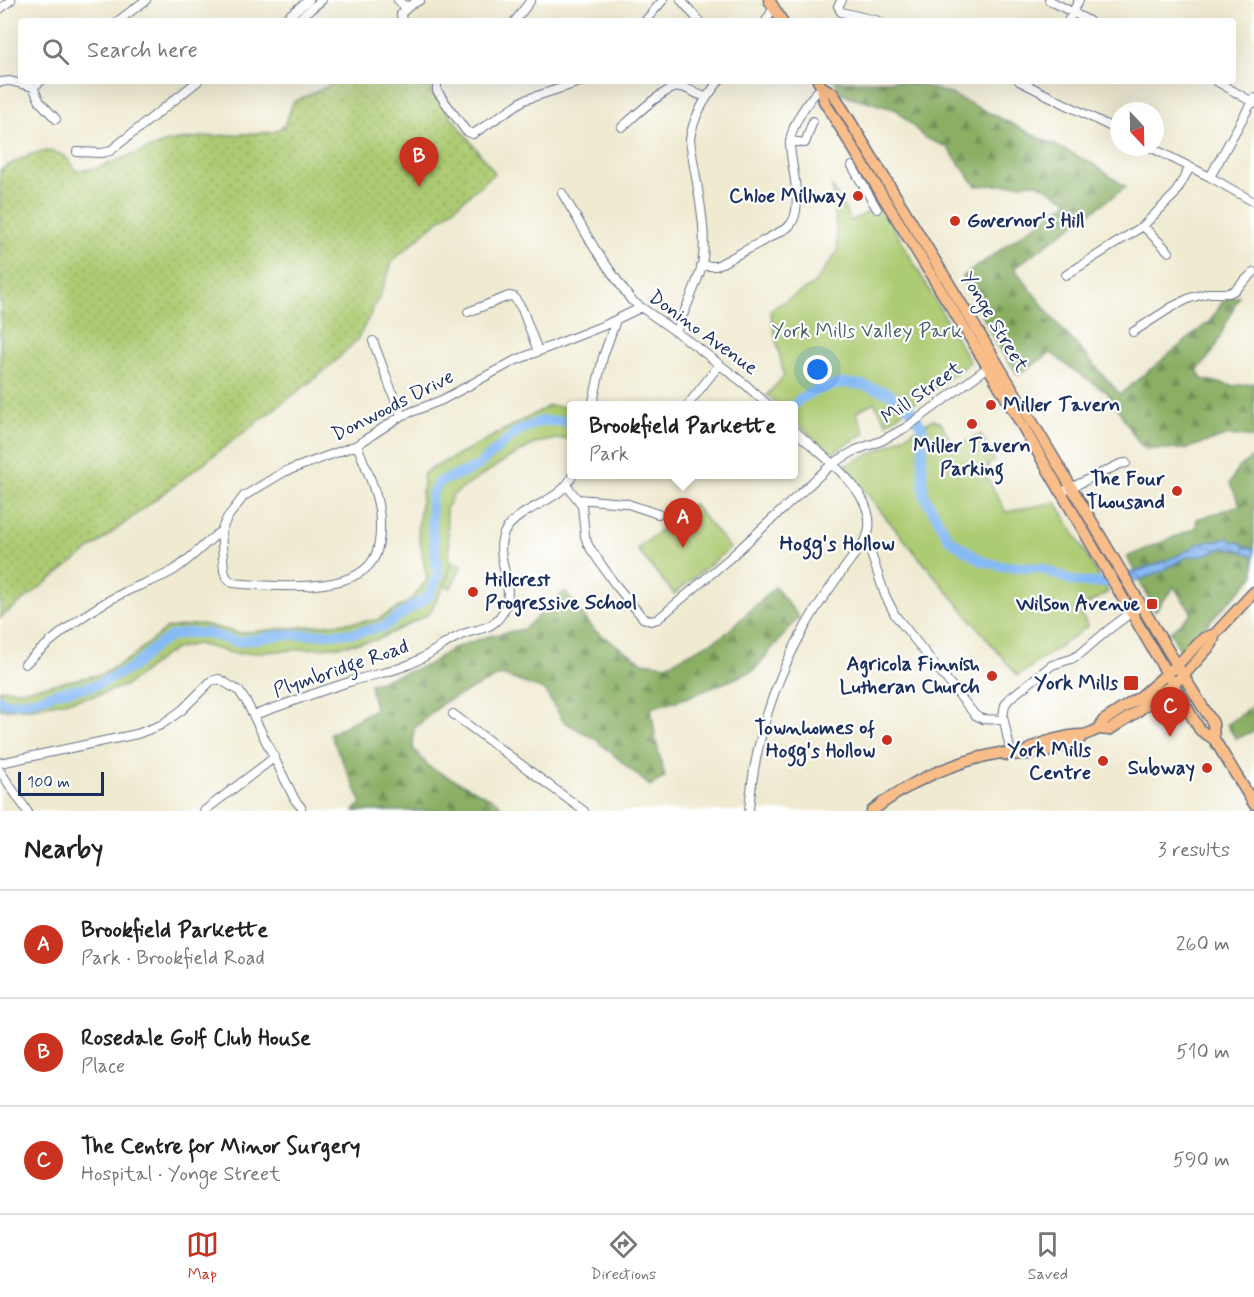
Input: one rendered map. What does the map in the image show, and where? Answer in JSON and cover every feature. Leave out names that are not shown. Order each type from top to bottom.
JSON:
[{"type":"main road","points":[[771,3],[780,18]]},
{"type":"main road","name":"Yonge Street","points":[[820,84],[833,93],[883,185],[992,364],[1072,487],[1110,551],[1126,593]]},
{"type":"main road","name":"Yonge Street","points":[[992,364],[1099,557],[1177,665],[1213,723],[1214,739]]},
{"type":"main road","points":[[872,811],[927,775],[953,764],[979,756],[1024,753],[1030,747],[1073,734],[1084,735],[1099,729],[1109,730],[1125,721],[1183,676],[1212,644],[1215,634],[1254,592]]},
{"type":"main road","name":"Yonge Street","points":[[1136,609],[1167,674],[1200,730],[1214,739],[1254,804]]},
{"type":"main road","points":[[1099,729],[1103,721],[1140,697],[1204,638],[1215,634]]},
{"type":"street","points":[[0,9],[11,0]]},
{"type":"street","points":[[122,18],[145,0]]},
{"type":"street","points":[[286,18],[309,0]]},
{"type":"street","points":[[300,18],[322,0]]},
{"type":"street","points":[[398,0],[402,5],[409,6]]},
{"type":"street","points":[[402,18],[401,14],[409,6],[420,0]]},
{"type":"street","points":[[517,18],[531,0]]},
{"type":"street","points":[[648,18],[663,0]]},
{"type":"street","points":[[681,0],[696,18]]},
{"type":"street","points":[[1049,0],[1070,17],[1079,0]]},
{"type":"street","points":[[767,18],[771,3]]},
{"type":"street","points":[[840,3],[841,12],[844,14],[864,18]]},
{"type":"street","points":[[0,82],[18,83]]},
{"type":"street","points":[[22,84],[33,87]]},
{"type":"street","points":[[33,87],[37,84]]},
{"type":"street","points":[[77,152],[106,153],[194,84]]},
{"type":"street","points":[[437,84],[437,92],[466,131],[472,134],[524,100],[574,84]]},
{"type":"street","points":[[676,331],[702,266],[702,222],[690,139],[692,128],[706,97],[717,84]]},
{"type":"street","points":[[702,266],[716,266],[787,228],[794,221],[795,189],[790,141],[809,100],[820,84]]},
{"type":"street","points":[[1210,177],[1253,101],[1222,84]]},
{"type":"street","points":[[1035,85],[1110,127]]},
{"type":"street","points":[[33,87],[40,102],[56,120]]},
{"type":"street","points":[[622,127],[672,88],[685,88],[699,96],[706,97]]},
{"type":"street","points":[[790,141],[805,143],[813,122]]},
{"type":"street","points":[[1164,154],[1254,202]]},
{"type":"street","points":[[852,166],[877,209]]},
{"type":"street","points":[[1066,275],[1143,226],[1175,194],[1190,167]]},
{"type":"street","points":[[868,195],[883,185]]},
{"type":"street","name":"Donino Avenue","points":[[562,193],[595,249],[631,300],[676,331],[764,401]]},
{"type":"street","points":[[1143,226],[1169,252]]},
{"type":"street","points":[[1133,332],[1190,298],[1208,292],[1229,293],[1254,272]]},
{"type":"street","points":[[468,312],[509,296],[514,297],[522,309],[538,351]]},
{"type":"street","name":"Donwoods Drive","points":[[25,664],[104,604],[175,570],[221,531],[227,518],[244,496],[263,483],[308,462],[357,445],[401,416],[442,400],[489,373],[640,308]]},
{"type":"street","points":[[593,401],[603,357],[616,320]]},
{"type":"street","points":[[372,341],[401,416]]},
{"type":"street","name":"Mill Street","points":[[578,499],[582,505],[585,536],[594,556],[643,618],[651,621],[658,619],[731,557],[832,464],[856,450],[881,441],[907,427],[992,364]]},
{"type":"street","points":[[690,401],[719,365]]},
{"type":"street","points":[[748,811],[751,781],[759,744],[782,670],[805,625],[866,539],[870,523],[867,509],[854,487],[798,434]]},
{"type":"street","points":[[221,531],[224,571],[233,583],[315,586],[340,582],[360,573],[373,561],[380,532],[379,510],[374,490],[357,445]]},
{"type":"street","points":[[1061,492],[1126,463]]},
{"type":"street","name":"Plymbridge Road","points":[[254,715],[346,682],[408,666],[457,637],[483,630],[494,624],[508,600],[508,585],[501,547],[507,528],[567,486],[570,479]]},
{"type":"street","points":[[567,486],[578,499],[625,503],[658,514]]},
{"type":"street","points":[[866,539],[888,604],[907,631],[975,715],[983,719],[1003,720]]},
{"type":"street","points":[[1009,754],[1003,720],[1004,708],[1012,696],[1052,665],[1080,654],[1136,609]]},
{"type":"street","points":[[0,763],[137,734],[161,725],[182,710],[211,681],[219,679],[238,691],[254,715],[301,807]]},
{"type":"street","points":[[453,714],[584,811]]},
{"type":"street","points":[[204,811],[275,757]]},
{"type":"street","points":[[0,771],[27,811]]},
{"type":"green space","points":[[331,84],[432,84],[431,91],[495,173],[393,260],[380,296],[357,340],[327,369],[0,618],[0,170],[31,154],[40,152],[56,152],[64,156],[77,171],[97,168],[167,142],[201,137],[274,132],[285,125],[293,102]]},
{"type":"green space","points":[[836,84],[917,84],[951,94],[1093,164],[1126,187],[1014,268],[1055,321],[1120,394],[1210,321],[1224,300],[1239,296],[1213,352],[1197,371],[1202,379],[1233,386],[1254,383],[1254,438],[1229,435],[1185,449],[1146,449],[1139,443],[1107,392],[1051,353],[1018,375],[1003,354],[962,277],[1069,201],[1038,183],[976,186],[947,147],[925,138],[897,110],[841,94]]},
{"type":"green space","name":"York Mills Valley Park","points":[[832,186],[851,221],[881,205],[970,362],[887,423],[874,402],[856,412],[865,433],[831,454],[798,424],[798,401],[774,401],[767,395],[784,376],[770,310],[814,284],[838,251]]},
{"type":"green space","points":[[549,406],[567,407],[567,439],[536,443],[507,459],[453,495],[446,509],[450,568],[445,584],[453,561],[462,565],[451,588],[444,586],[429,614],[377,640],[333,647],[236,654],[197,644],[178,648],[165,655],[127,685],[95,696],[31,708],[0,709],[0,689],[24,690],[103,674],[129,659],[167,628],[202,624],[238,633],[377,620],[410,601],[427,580],[418,530],[424,473]]},
{"type":"green space","points":[[934,419],[942,424],[954,447],[981,434],[995,461],[983,470],[1006,512],[1056,502],[1108,592],[1078,610],[1088,626],[1018,676],[882,513],[845,465],[886,447]]},
{"type":"green space","points":[[1254,456],[1254,576],[1181,651],[1170,632],[1192,613],[1174,587],[1155,611],[1127,557],[1196,528],[1197,519],[1240,505],[1230,483],[1238,468]]},
{"type":"green space","points":[[693,504],[730,548],[674,594],[637,549]]},
{"type":"green space","points":[[775,587],[799,617],[753,671],[686,698],[651,708],[665,777],[650,786],[595,739],[564,722],[544,690],[501,675],[443,703],[414,729],[413,748],[429,767],[498,802],[505,811],[354,811],[362,803],[330,734],[375,709],[370,684],[428,665],[451,649],[489,636],[524,629],[565,591],[595,631],[642,662],[667,665],[723,636]]},
{"type":"green space","points":[[1254,705],[1254,731],[1236,739],[1227,725]]},
{"type":"water","points":[[1227,537],[1241,543],[1244,547],[1254,548],[1254,556],[1235,549],[1222,548],[1201,556],[1189,556],[1164,570],[1127,585],[1118,587],[1104,582],[1164,562],[1204,542],[1217,542]]},
{"type":"waterway","points":[[798,401],[817,390],[844,383],[863,385],[889,393],[908,406],[921,425],[924,433],[922,461],[924,495],[949,539],[982,561],[1001,566],[1041,568],[1073,581],[1117,582]]},
{"type":"waterway","points":[[0,700],[5,703],[22,702],[58,692],[94,686],[133,667],[171,636],[207,633],[237,642],[281,635],[353,633],[383,627],[429,596],[438,576],[431,496],[439,482],[475,468],[518,431],[541,421],[567,421]]},
{"type":"place","name":"Rosedale Golf Club House","points":[[419,187]]},
{"type":"place","name":"Chloe Millway","points":[[858,196]]},
{"type":"place","name":"Governor's Hill","points":[[955,221]]},
{"type":"place","name":"Miller Tavern","points":[[991,405]]},
{"type":"place","name":"Miller Tavern Parking","points":[[972,424]]},
{"type":"place","name":"The Four Thousand","points":[[1177,491]]},
{"type":"place","name":"Brookfield Parkette","points":[[683,548]]},
{"type":"place","name":"Hillcrest Progressive School","points":[[473,592]]},
{"type":"place","name":"Wilson Avenue","points":[[1152,604]]},
{"type":"place","name":"Agricola Finnish Lutheran Church","points":[[992,676]]},
{"type":"place","name":"York Mills","points":[[1131,683]]},
{"type":"place","name":"The Centre for Minor Surgery","points":[[1170,737]]},
{"type":"place","name":"Townhomes of Hogg's Hollow","points":[[887,740]]},
{"type":"place","name":"York Mills Centre","points":[[1103,761]]},
{"type":"place","name":"Subway","points":[[1207,768]]},
{"type":"district","name":"Hogg's Hollow","points":[[837,544]]}]
